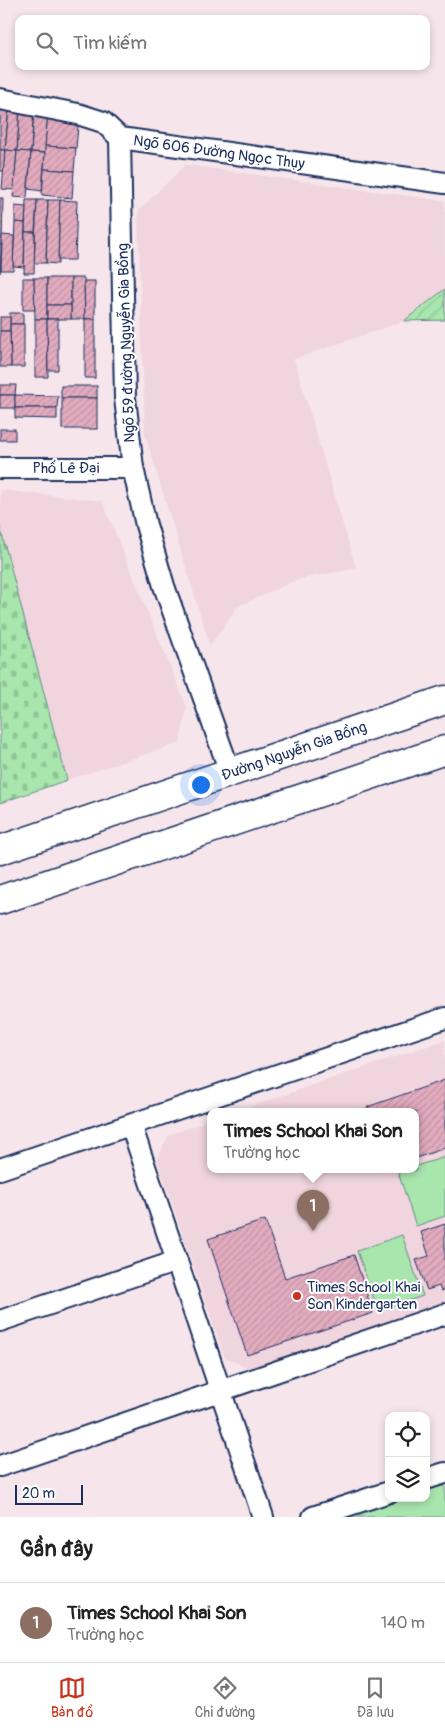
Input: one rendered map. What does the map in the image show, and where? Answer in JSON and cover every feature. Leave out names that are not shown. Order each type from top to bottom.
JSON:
[{"type":"main road","name":"Đường Nguyễn Gia Bồng","points":[[0,850],[445,700]]},
{"type":"main road","points":[[0,900],[445,750]]},
{"type":"street","name":"Ngõ 606 Đường Ngọc Thụy","points":[[0,99],[78,114],[103,122],[120,138],[445,184]]},
{"type":"street","name":"Ngõ 59 đường Nguyễn Gia Bồng","points":[[120,138],[125,398],[133,468],[146,526],[164,586],[230,772]]},
{"type":"street","name":"Phố Lê Đại","points":[[0,468],[133,468]]},
{"type":"street","points":[[0,1170],[445,1018]]},
{"type":"street","points":[[131,1125],[263,1517]]},
{"type":"street","points":[[0,1321],[177,1261]]},
{"type":"street","points":[[0,1466],[445,1314]]},
{"type":"street","points":[[430,1478],[445,1473]]},
{"type":"street","points":[[313,1517],[385,1493]]},
{"type":"shaded area","points":[[185,165],[445,201],[445,289],[404,321],[294,359],[356,568],[296,580],[237,607],[210,646],[145,434],[138,211]]},
{"type":"shaded area","points":[[0,490],[102,501],[187,707],[180,743],[67,780],[0,527]]},
{"type":"shaded area","points":[[445,1040],[445,1302],[248,1369],[224,1356],[157,1159],[169,1135],[207,1121],[207,1173],[419,1173],[419,1108],[246,1108]]},
{"type":"green space","points":[[445,289],[445,320],[404,321]]},
{"type":"green space","points":[[0,527],[67,780],[0,803]]},
{"type":"green space","points":[[445,1157],[445,1216],[416,1226],[398,1173],[419,1173],[419,1165]]},
{"type":"green space","points":[[402,1235],[423,1296],[378,1311],[357,1251]]},
{"type":"green space","points":[[445,1481],[445,1517],[338,1517],[385,1501],[430,1502],[430,1486]]},
{"type":"building","points":[[0,108],[9,108],[5,150],[0,150]]},
{"type":"building","points":[[9,108],[20,109],[17,151],[5,150]]},
{"type":"building","points":[[20,109],[34,110],[31,152],[17,151]]},
{"type":"building","points":[[34,112],[48,113],[45,153],[31,152]]},
{"type":"building","points":[[48,113],[79,116],[76,148],[45,146]]},
{"type":"building","points":[[45,146],[76,148],[74,171],[44,169]]},
{"type":"building","points":[[0,150],[5,150],[4,171],[0,171]]},
{"type":"building","points":[[5,150],[17,151],[14,190],[2,189]]},
{"type":"building","points":[[17,151],[31,152],[27,198],[13,197]]},
{"type":"building","points":[[31,152],[45,153],[42,191],[28,189]]},
{"type":"building","points":[[44,169],[74,171],[72,198],[42,195]]},
{"type":"building","points":[[0,198],[3,198],[2,245],[0,245]]},
{"type":"building","points":[[26,200],[37,200],[35,232],[25,232]]},
{"type":"building","points":[[37,200],[48,200],[46,263],[34,263]]},
{"type":"building","points":[[48,200],[60,200],[58,264],[46,263]]},
{"type":"building","points":[[60,200],[77,201],[75,260],[58,260]]},
{"type":"building","points":[[15,206],[26,207],[25,223],[15,222]]},
{"type":"building","points":[[15,222],[25,223],[24,267],[13,266]]},
{"type":"building","points":[[25,232],[35,232],[34,273],[24,273]]},
{"type":"building","points":[[2,235],[14,236],[13,270],[1,270]]},
{"type":"building","points":[[0,245],[2,245],[0,273]]},
{"type":"building","points":[[23,278],[34,278],[35,310],[23,310]]},
{"type":"building","points":[[34,278],[47,278],[47,319],[35,319]]},
{"type":"building","points":[[47,278],[71,278],[71,305],[47,305]]},
{"type":"building","points":[[71,278],[84,278],[85,319],[71,319]]},
{"type":"building","points":[[84,281],[95,281],[95,319],[85,319]]},
{"type":"building","points":[[47,305],[71,305],[71,319],[47,319]]},
{"type":"building","points":[[10,313],[23,313],[23,324],[10,324]]},
{"type":"building","points":[[0,317],[10,317],[10,331],[0,331]]},
{"type":"building","points":[[35,319],[47,319],[48,377],[35,377]]},
{"type":"building","points":[[47,319],[58,319],[58,370],[48,370]]},
{"type":"building","points":[[85,319],[95,319],[95,378],[85,378]]},
{"type":"building","points":[[10,324],[24,324],[24,367],[11,367]]},
{"type":"building","points":[[0,331],[10,331],[11,367],[0,367]]},
{"type":"building","points":[[0,385],[16,385],[15,395],[0,395]]},
{"type":"building","points":[[61,386],[97,386],[97,398],[61,398]]},
{"type":"building","points":[[0,395],[15,395],[15,408],[0,408]]},
{"type":"building","points":[[15,395],[58,396],[57,408],[15,408]]},
{"type":"building","points":[[62,398],[97,398],[97,429],[62,429]]},
{"type":"building","points":[[15,408],[57,408],[57,419],[15,418]]},
{"type":"building","points":[[0,429],[15,429],[15,440],[0,440]]},
{"type":"building","points":[[445,1080],[445,1148],[419,1157],[419,1108],[367,1107]]},
{"type":"building","name":"Times School Khai Son Kindergarten","points":[[265,1220],[285,1278],[354,1255],[373,1313],[247,1355],[208,1239]]},
{"type":"building","points":[[445,1224],[445,1289],[441,1291],[439,1286],[427,1290],[416,1260],[429,1256],[421,1232]]},
{"type":"place","name":"Times School Khai Son","points":[[313,1231]]},
{"type":"place","name":"Times School Khai Son Kindergarten","points":[[297,1296]]}]
